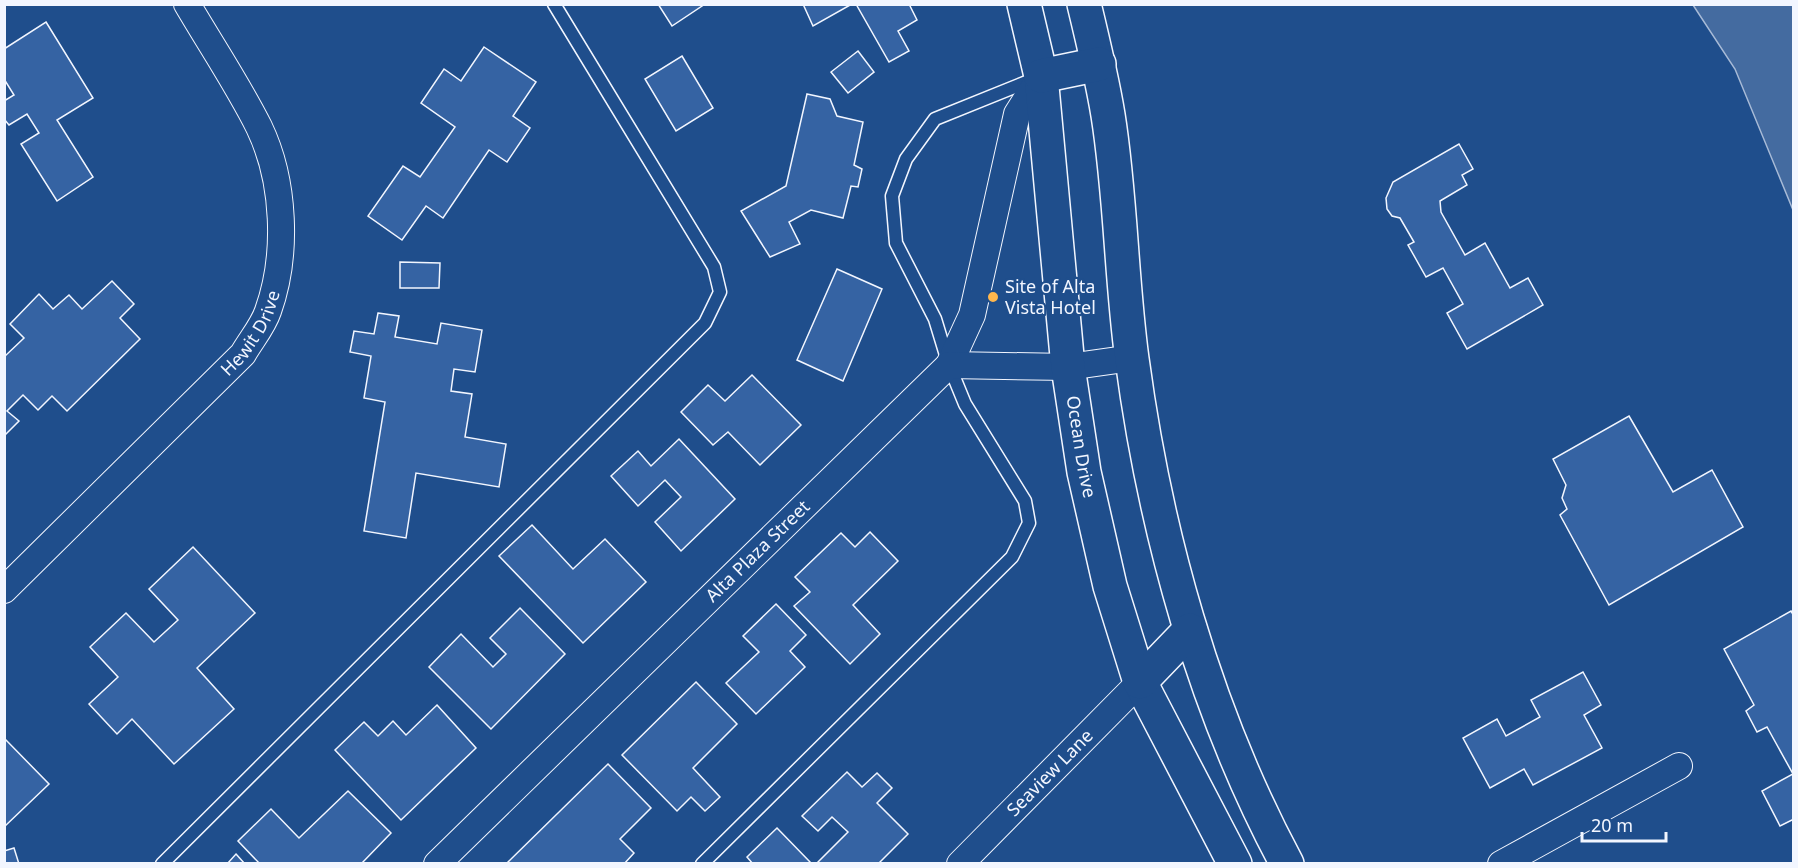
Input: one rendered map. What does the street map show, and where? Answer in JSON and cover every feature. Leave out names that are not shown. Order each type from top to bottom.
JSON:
[{"type":"main road","name":"Ocean Drive","points":[[1024,4],[1041,76],[1068,367],[1084,472],[1110,586],[1140,682],[1235,864]]},
{"type":"main road","points":[[1084,4],[1099,64],[1108,117],[1132,358],[1148,459],[1190,630],[1239,765],[1287,864]]},
{"type":"main road","points":[[1041,76],[1099,64]]},
{"type":"main road","points":[[1140,682],[1190,630]]},
{"type":"street","name":"Hewit Drive","points":[[4,590],[243,354],[268,313],[279,248],[280,208],[271,160],[259,128],[187,4]]},
{"type":"street","points":[[1041,76],[1017,114],[972,315],[949,365],[1068,367],[1132,358]]},
{"type":"street","name":"Alta Plaza Street","points":[[437,864],[949,365]]},
{"type":"street","name":"Seaview Lane","points":[[960,864],[1140,682]]},
{"type":"street","points":[[1501,864],[1679,766]]},
{"type":"lane","points":[[162,864],[705,323],[720,292],[714,267],[554,4]]},
{"type":"lane","points":[[702,864],[1012,557],[1029,523],[1025,501],[965,404],[949,365],[935,319],[896,243],[892,195],[906,159],[935,119],[1041,76]]},
{"type":"water","points":[[1693,5],[1793,5],[1793,210],[1735,69]]},
{"type":"building","points":[[658,4],[705,4],[672,26]]},
{"type":"building","points":[[803,4],[852,4],[813,26]]},
{"type":"building","points":[[856,4],[909,4],[917,20],[898,31],[909,51],[889,62]]},
{"type":"building","points":[[46,22],[93,98],[57,120],[93,177],[57,201],[21,144],[39,133],[27,114],[9,125],[4,119],[4,101],[14,95],[4,79],[4,49]]},
{"type":"building","points":[[484,47],[536,82],[513,116],[530,128],[507,162],[489,150],[443,218],[426,206],[402,240],[368,216],[403,166],[420,177],[455,127],[421,103],[444,69],[461,81]]},
{"type":"building","points":[[858,51],[874,72],[848,93],[831,72]]},
{"type":"building","points":[[682,56],[713,108],[676,131],[645,79]]},
{"type":"building","points":[[807,94],[830,99],[837,116],[863,122],[854,165],[862,169],[858,187],[851,186],[843,218],[811,210],[789,222],[800,244],[770,257],[741,211],[786,186]]},
{"type":"building","points":[[1459,144],[1473,169],[1462,175],[1467,185],[1440,201],[1441,212],[1465,255],[1485,243],[1510,288],[1528,278],[1543,305],[1467,349],[1447,313],[1463,304],[1443,268],[1426,277],[1408,245],[1414,242],[1400,218],[1392,216],[1387,209],[1386,198],[1393,182]]},
{"type":"building","points":[[400,262],[440,263],[439,288],[400,288]]},
{"type":"building","points":[[837,269],[882,289],[843,381],[797,360]]},
{"type":"building","points":[[112,281],[134,304],[120,318],[140,339],[67,411],[52,396],[38,410],[23,395],[7,411],[19,421],[4,436],[4,357],[24,338],[10,324],[39,294],[53,309],[69,295],[82,309]]},
{"type":"building","points":[[378,313],[399,316],[395,337],[437,344],[441,323],[482,330],[475,372],[454,369],[451,391],[472,394],[465,437],[506,444],[499,487],[416,473],[406,538],[364,531],[385,402],[364,398],[371,356],[350,352],[354,331],[374,334]]},
{"type":"building","points":[[752,375],[801,425],[760,465],[728,432],[713,445],[681,412],[708,385],[725,401]]},
{"type":"building","points":[[1629,416],[1673,492],[1712,470],[1743,527],[1609,605],[1560,515],[1567,509],[1562,498],[1566,485],[1553,459]]},
{"type":"building","points":[[679,439],[735,499],[681,551],[655,522],[681,497],[665,480],[638,506],[611,476],[638,451],[651,466]]},
{"type":"building","points":[[532,525],[573,569],[605,539],[646,582],[583,643],[499,556]]},
{"type":"building","points":[[870,532],[898,561],[853,605],[880,634],[850,664],[794,606],[810,592],[795,577],[841,533],[855,547]]},
{"type":"building","points":[[193,547],[255,613],[197,668],[234,709],[174,764],[132,719],[117,734],[89,704],[118,677],[90,647],[126,613],[154,642],[178,620],[149,589]]},
{"type":"building","points":[[776,604],[806,635],[790,651],[805,667],[756,714],[726,683],[759,652],[743,636]]},
{"type":"building","points":[[520,608],[565,654],[491,729],[429,667],[461,634],[493,667],[506,654],[490,638]]},
{"type":"building","points":[[1791,611],[1794,616],[1794,819],[1780,826],[1762,791],[1793,774],[1767,727],[1757,732],[1746,711],[1754,705],[1724,649]]},
{"type":"building","points":[[1583,672],[1601,705],[1584,715],[1602,748],[1533,785],[1524,769],[1490,788],[1463,738],[1497,719],[1506,736],[1540,717],[1531,700]]},
{"type":"building","points":[[696,682],[737,724],[693,768],[720,797],[705,811],[691,797],[677,811],[622,755]]},
{"type":"building","points":[[437,705],[476,748],[401,820],[335,750],[364,722],[378,736],[393,721],[406,735]]},
{"type":"building","points":[[4,740],[49,784],[4,827]]},
{"type":"building","points":[[608,764],[651,808],[620,839],[634,853],[624,864],[506,864]]},
{"type":"building","points":[[847,772],[862,787],[877,773],[892,788],[877,803],[908,834],[878,864],[820,864],[818,862],[848,832],[832,817],[818,831],[802,816]]},
{"type":"building","points":[[348,791],[391,833],[361,864],[260,864],[238,841],[271,809],[299,838]]},
{"type":"building","points":[[777,828],[810,862],[808,864],[753,864],[747,857]]},
{"type":"building","points":[[14,848],[19,864],[4,864],[4,851]]},
{"type":"building","points":[[236,854],[245,864],[227,864]]},
{"type":"place","name":"Site of Alta Vista Hotel","points":[[993,297]]}]
